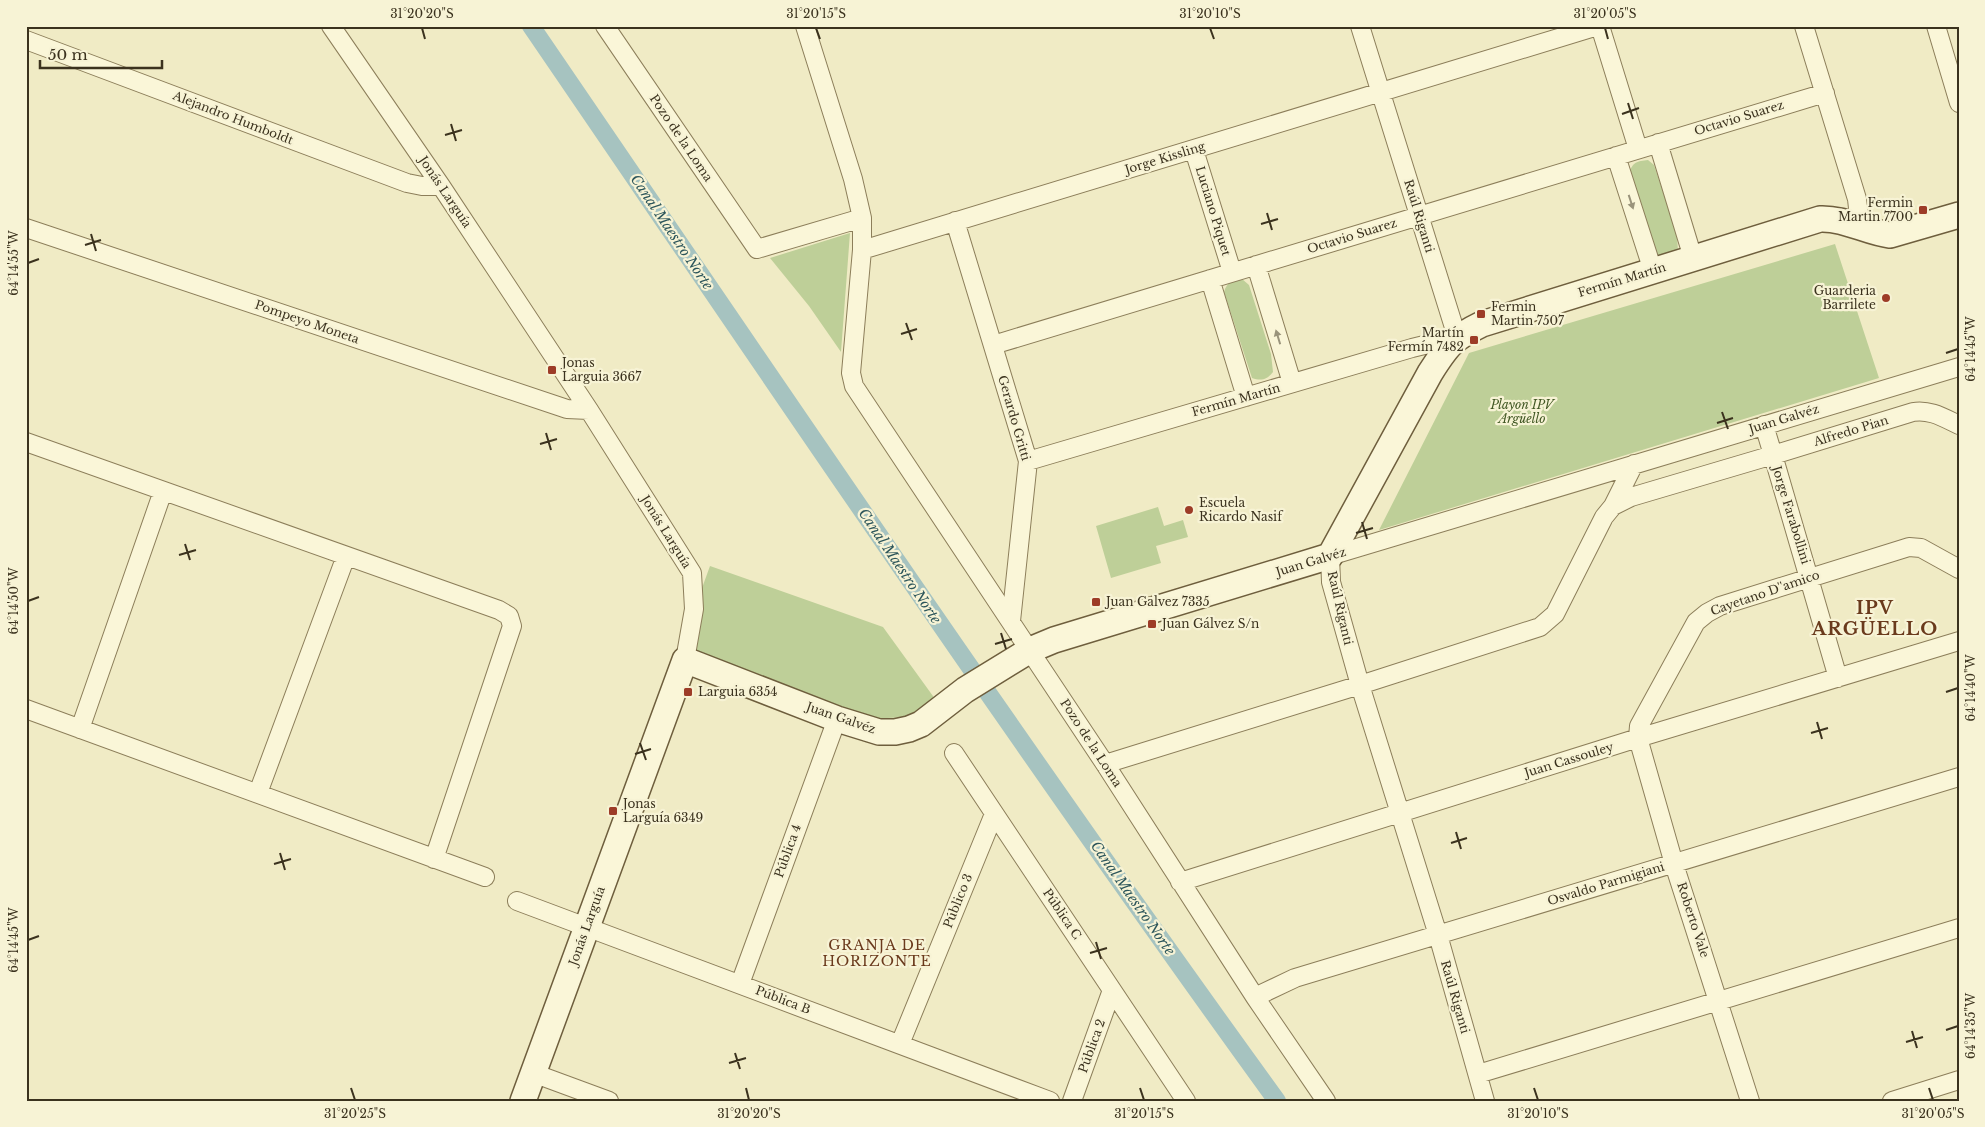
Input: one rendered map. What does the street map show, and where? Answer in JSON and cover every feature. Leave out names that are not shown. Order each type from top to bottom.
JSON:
[{"type":"main road","name":"Fermín Martín","points":[[1457,337],[1482,324],[1820,218],[1843,220],[1881,234],[1890,235],[1959,215]]},
{"type":"main road","name":"Raúl Riganti","points":[[1330,556],[1430,373],[1442,354],[1457,337]]},
{"type":"main road","name":"Juan Galvéz","points":[[685,660],[837,719],[879,732],[895,732],[921,724],[966,690],[1002,667],[1030,650],[1054,640],[1330,556]]},
{"type":"main road","name":"Jonás Larguía","points":[[523,1101],[685,660]]},
{"type":"street","name":"Jonás Larguía","points":[[331,26],[441,186],[589,410],[692,573],[694,609],[685,660]]},
{"type":"street","name":"Pozo de la Loma","points":[[605,26],[757,249],[862,218]]},
{"type":"street","points":[[805,26],[853,179],[862,218],[862,250]]},
{"type":"street","name":"Raúl Riganti","points":[[1360,26],[1457,337]]},
{"type":"street","points":[[1599,26],[1638,149]]},
{"type":"street","name":"Jorge Kissling","points":[[862,250],[1599,26]]},
{"type":"street","points":[[1804,26],[1857,199],[1860,226]]},
{"type":"street","points":[[1936,26],[1952,57],[1959,103]]},
{"type":"street","name":"Alejandro Humboldt","points":[[26,40],[407,183],[422,186],[441,186]]},
{"type":"street","name":"Octavio Suarez","points":[[993,345],[1825,92]]},
{"type":"street","points":[[1658,143],[1693,258]]},
{"type":"street","name":"Luciano Piquet","points":[[1194,150],[1232,272]]},
{"type":"street","points":[[1616,156],[1653,271]]},
{"type":"street","name":"Gerardo Gritti","points":[[954,221],[1028,461],[1011,621]]},
{"type":"street","name":"Pompeyo Moneta","points":[[26,228],[567,409],[589,410]]},
{"type":"street","name":"Pozo de la Loma","points":[[862,250],[851,373],[854,386],[1105,764],[1255,997],[1326,1101]]},
{"type":"street","points":[[1256,265],[1292,383]]},
{"type":"street","points":[[1210,279],[1246,397]]},
{"type":"street","name":"Fermín Martín","points":[[1028,461],[1292,383],[1457,337]]},
{"type":"street","name":"Juan Galvéz","points":[[1330,556],[1959,367]]},
{"type":"street","name":"Alfredo Pian","points":[[1773,455],[1921,410],[1933,413],[1959,425]]},
{"type":"street","points":[[1764,425],[1773,455]]},
{"type":"street","points":[[26,442],[499,610],[509,616],[512,626],[434,859]]},
{"type":"street","name":"Jorge Farabollini","points":[[1613,506],[1631,497],[1773,455],[1838,678]]},
{"type":"street","points":[[1105,764],[1360,686],[1540,628],[1555,614],[1604,517],[1613,506],[1634,464]]},
{"type":"street","points":[[80,729],[163,491]]},
{"type":"street","name":"Cayetano D''amico","points":[[1638,738],[1639,726],[1696,622],[1720,606],[1909,547],[1921,548],[1959,568]]},
{"type":"street","points":[[258,794],[346,556]]},
{"type":"street","name":"Raúl Riganti","points":[[1330,556],[1331,582],[1360,686],[1438,935],[1485,1101]]},
{"type":"street","name":"Juan Cassouley","points":[[1180,882],[1638,738],[1959,641]]},
{"type":"street","points":[[26,709],[485,877]]},
{"type":"street","name":"Pública 4","points":[[740,984],[837,719]]},
{"type":"street","name":"Roberto Vale","points":[[1638,738],[1674,864],[1750,1101]]},
{"type":"street","name":"Pública C","points":[[954,753],[1186,1101]]},
{"type":"street","name":"Osvaldo Parmigiani","points":[[1255,997],[1296,978],[1959,777]]},
{"type":"street","name":"Público 3","points":[[900,1044],[994,814]]},
{"type":"street","name":"Pública B","points":[[517,901],[1050,1101]]},
{"type":"street","points":[[1478,1074],[1959,928]]},
{"type":"street","name":"Pública 2","points":[[1072,1101],[1112,990]]},
{"type":"street","points":[[533,1073],[609,1101]]},
{"type":"street","points":[[1892,1101],[1959,1080]]},
{"type":"green space","points":[[1648,160],[1654,165],[1677,234],[1678,253],[1657,259],[1629,173],[1632,166],[1636,163]]},
{"type":"green space","points":[[850,233],[841,352],[809,306],[770,258]]},
{"type":"green space","name":"Playon IPV Argüello","points":[[1835,244],[1879,378],[1379,530],[1469,353]]},
{"type":"green space","points":[[1242,279],[1249,285],[1271,354],[1273,372],[1264,379],[1252,378],[1224,292],[1230,282]]},
{"type":"green space","points":[[1158,507],[1164,526],[1183,520],[1188,537],[1156,546],[1161,563],[1111,578],[1096,526]]},
{"type":"green space","points":[[710,566],[883,627],[938,703],[908,717],[867,719],[696,651],[702,588]]},
{"type":"waterway","name":"Canal Maestro Norte","points":[[531,26],[993,701],[1277,1101]]},
{"type":"place","name":"Fermin Martin 7700","points":[[1923,210]]},
{"type":"place","name":"Guarderia Barrilete","points":[[1886,298]]},
{"type":"place","name":"Fermin Martin 7507","points":[[1481,314]]},
{"type":"place","name":"Martín Fermín 7482","points":[[1474,340]]},
{"type":"place","name":"Jonas Larguia 3667","points":[[552,370]]},
{"type":"place","name":"Escuela Ricardo Nasif","points":[[1189,510]]},
{"type":"place","name":"Juan Galvez 7335","points":[[1096,602]]},
{"type":"place","name":"Juan Gálvez S/n","points":[[1152,624]]},
{"type":"place","name":"Larguia 6354","points":[[688,692]]},
{"type":"place","name":"Jonas Larguía 6349","points":[[613,811]]},
{"type":"district","name":"IPV ARGÜELLO","points":[[1875,618]]},
{"type":"district","name":"GRANJA DE HORIZONTE","points":[[877,954]]}]
